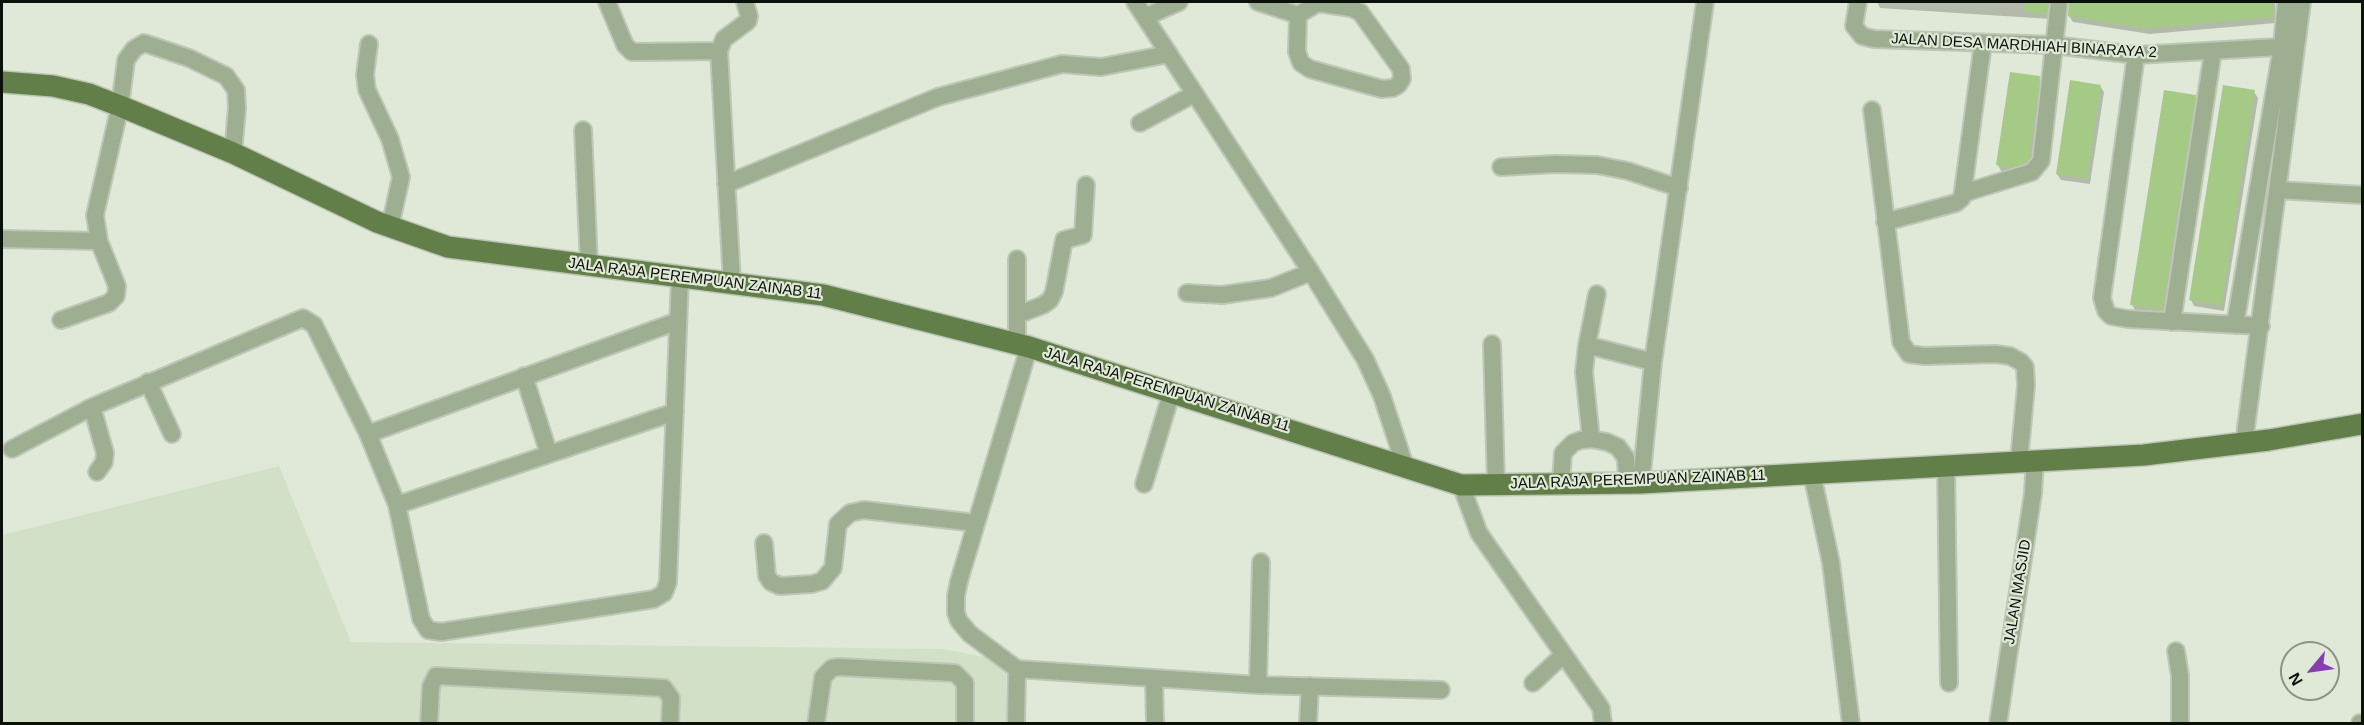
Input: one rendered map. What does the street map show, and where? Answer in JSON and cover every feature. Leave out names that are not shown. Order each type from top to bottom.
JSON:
[{"type":"main road","name":"JALA RAJA PEREMPUAN ZAINAB 11","points":[[2,82],[53,86],[89,94],[233,153],[390,227],[448,247],[823,295],[1023,345],[1461,484],[1634,483],[2144,455],[2244,443],[2362,424]]},
{"type":"street","points":[[607,2],[625,45],[632,52],[719,51]]},
{"type":"street","points":[[732,283],[719,51],[724,39],[748,21],[745,2]]},
{"type":"street","points":[[1135,2],[1360,351],[1382,396],[1405,466]]},
{"type":"street","points":[[1145,16],[1179,2]]},
{"type":"street","points":[[1258,2],[1298,15],[1318,3],[1351,8],[1360,12],[1401,69],[1402,79],[1393,88],[1382,89],[1305,67],[1298,58],[1298,15]]},
{"type":"street","points":[[1634,483],[1705,2]]},
{"type":"street","name":"JALAN DESA MARDHIAH BINARAYA 2","points":[[1858,2],[1854,26],[1862,36],[1874,39],[2054,45],[2136,55],[2289,46]]},
{"type":"street","points":[[1964,193],[2025,174],[2037,167],[2043,154],[2059,2]]},
{"type":"street","points":[[2244,443],[2278,190],[2289,46],[2286,2]]},
{"type":"street","points":[[2235,324],[2289,46],[2302,2]]},
{"type":"street","points":[[61,320],[109,303],[116,296],[117,286],[99,241],[95,214],[120,106],[126,60],[134,49],[144,43],[189,58],[226,76],[236,90],[237,108],[233,153]]},
{"type":"street","points":[[1872,110],[1885,222],[1956,202],[1962,198],[1964,193],[1983,43]]},
{"type":"street","points":[[369,44],[364,75],[367,90],[390,139],[401,177],[390,227]]},
{"type":"street","points":[[2172,322],[2213,51]]},
{"type":"street","points":[[726,184],[938,97],[1062,64],[1101,67],[1169,54]]},
{"type":"street","points":[[2136,55],[2102,298],[2106,311],[2111,316],[2128,319],[2261,326]]},
{"type":"street","points":[[1140,123],[1194,94]]},
{"type":"street","points":[[583,130],[589,265]]},
{"type":"street","points":[[1501,167],[1555,164],[1597,165],[1628,171],[1679,188]]},
{"type":"street","points":[[1017,315],[1043,305],[1053,297],[1064,240],[1083,235],[1086,185]]},
{"type":"street","points":[[2278,190],[2362,195]]},
{"type":"street","name":"JALAN MASJID","points":[[1885,222],[1901,342],[1909,354],[1924,357],[2010,356],[2025,367],[2027,460],[2033,493],[1998,723]]},
{"type":"street","points":[[2,239],[99,241]]},
{"type":"street","points":[[1017,259],[1017,315],[1023,345],[956,596],[956,613],[959,621],[970,634],[1017,669],[1258,685],[1440,690]]},
{"type":"street","points":[[1188,293],[1222,295],[1271,288],[1311,272]]},
{"type":"street","points":[[12,449],[92,407],[303,318],[314,325],[368,434],[397,505],[424,625],[434,632],[654,599],[664,593],[668,582],[680,277]]},
{"type":"street","points":[[1591,439],[1584,372],[1597,294]]},
{"type":"street","points":[[368,434],[678,321]]},
{"type":"street","points":[[1492,344],[1496,484]]},
{"type":"street","points":[[1587,345],[1653,362]]},
{"type":"street","points":[[524,376],[549,454]]},
{"type":"street","points":[[148,382],[172,434]]},
{"type":"street","points":[[1144,484],[1172,391]]},
{"type":"street","points":[[92,407],[105,453],[104,462],[97,471]]},
{"type":"street","points":[[397,505],[675,412]]},
{"type":"street","points":[[1561,482],[1563,453],[1573,443],[1591,439],[1618,447],[1626,458],[1634,483]]},
{"type":"street","points":[[1946,465],[1949,683]]},
{"type":"street","points":[[1812,474],[1831,563],[1851,723]]},
{"type":"street","points":[[1461,484],[1479,533],[1601,708],[1604,723]]},
{"type":"street","points":[[764,543],[767,576],[771,582],[780,586],[812,584],[822,581],[833,568],[838,524],[850,513],[864,510],[976,523]]},
{"type":"street","points":[[1258,685],[1261,562]]},
{"type":"street","points":[[2176,651],[2180,676],[2180,723]]},
{"type":"street","points":[[1533,683],[1563,655]]},
{"type":"street","points":[[816,723],[823,677],[827,671],[839,667],[956,673],[964,683],[965,723]]},
{"type":"street","points":[[1017,669],[1017,723]]},
{"type":"street","points":[[429,723],[431,686],[436,676],[664,688],[671,698],[670,723]]},
{"type":"street","points":[[1154,678],[1155,723]]},
{"type":"street","points":[[1308,723],[1310,687]]},
{"type":"shaded area","points":[[279,466],[351,642],[943,649],[1006,661],[1006,723],[2,724],[2,535]]},
{"type":"building","points":[[2023,2],[2048,2],[2047,14],[2023,12]]},
{"type":"building","points":[[2069,2],[2273,2],[2274,17],[2146,29],[2068,16]]},
{"type":"building","points":[[2010,72],[2040,76],[2029,159],[2026,163],[2010,168],[1996,165]]},
{"type":"building","points":[[2070,80],[2101,85],[2087,179],[2056,174]]},
{"type":"building","points":[[2223,85],[2255,90],[2221,306],[2189,300]]},
{"type":"building","points":[[2164,90],[2196,95],[2162,310],[2130,305]]}]
